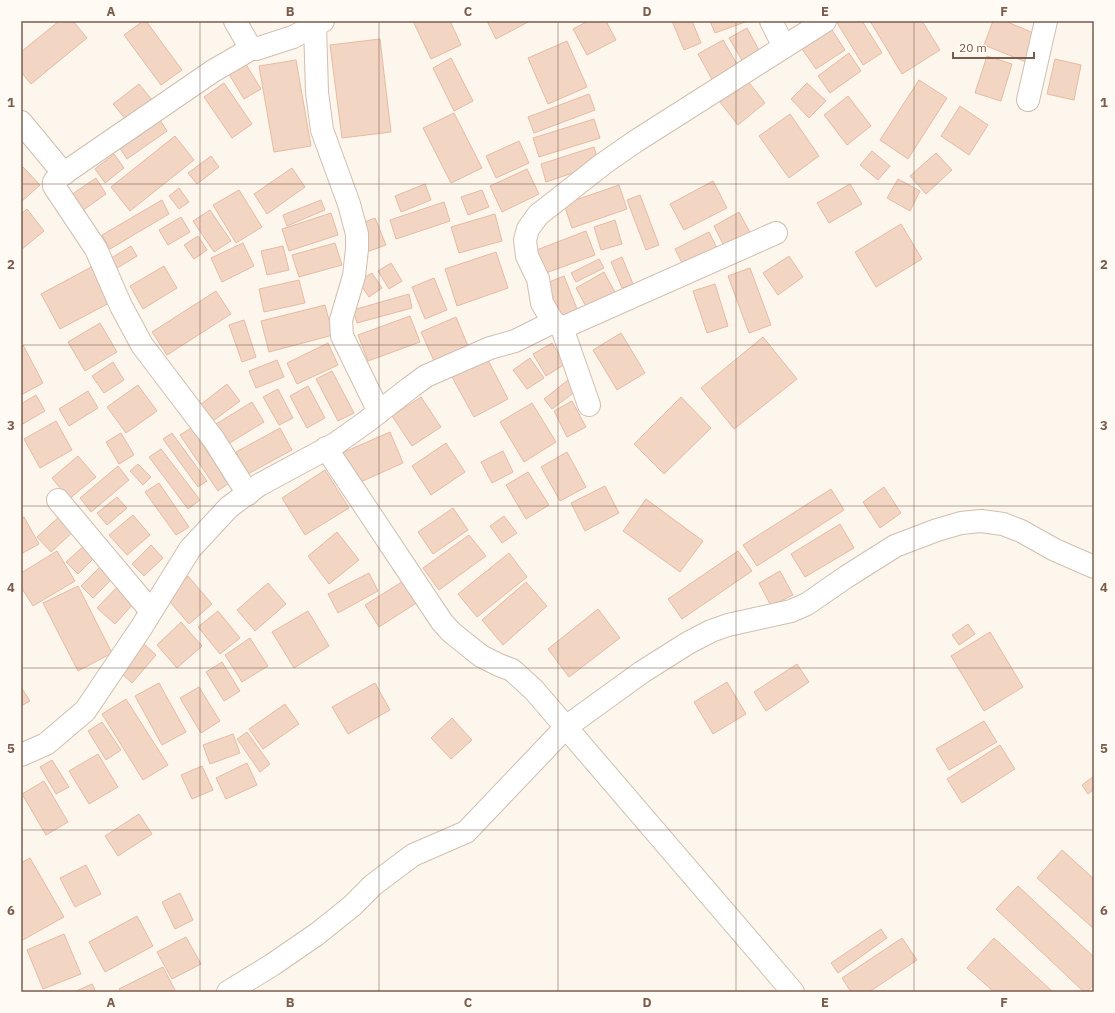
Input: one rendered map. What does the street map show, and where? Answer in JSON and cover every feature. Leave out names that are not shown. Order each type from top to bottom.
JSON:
[{"type":"street","points":[[235,21],[251,49]]},
{"type":"street","points":[[771,21],[784,47]]},
{"type":"street","points":[[589,405],[558,325],[542,303],[538,279],[527,256],[525,240],[528,229],[538,215],[603,164],[636,141],[825,21]]},
{"type":"street","points":[[1028,100],[1046,21]]},
{"type":"street","points":[[248,494],[214,440],[142,345],[121,306],[96,249],[54,186],[54,182],[213,71],[251,49],[256,49],[293,37],[319,23],[318,92],[322,130],[349,204],[357,234],[354,276],[341,320],[342,336],[379,412]]},
{"type":"street","points":[[21,122],[64,174]]},
{"type":"street","points":[[21,755],[46,744],[85,711],[190,549],[229,507],[259,485],[350,433],[426,376],[490,348],[558,325],[776,234]]},
{"type":"street","points":[[326,448],[442,622],[451,632],[481,656],[512,670],[534,690],[793,992]]},
{"type":"street","points":[[58,500],[151,611]]},
{"type":"street","points":[[228,992],[318,934],[352,906],[373,885],[413,855],[466,832],[566,727],[642,672],[688,643],[711,631],[728,625],[791,611],[807,604],[895,546],[937,530],[961,523],[981,520],[1002,524],[1021,531],[1055,550],[1094,567]]},
{"type":"building","points":[[59,21],[73,21],[87,38],[31,84],[21,72],[21,52]]},
{"type":"building","points":[[143,21],[146,21],[182,70],[161,85],[124,35]]},
{"type":"building","points":[[413,21],[450,21],[461,45],[431,59]]},
{"type":"building","points":[[487,21],[530,21],[496,39]]},
{"type":"building","points":[[588,21],[606,21],[616,40],[587,55],[573,29]]},
{"type":"building","points":[[672,21],[692,21],[701,43],[684,50]]},
{"type":"building","points":[[710,21],[748,21],[715,33]]},
{"type":"building","points":[[836,21],[862,21],[882,53],[863,65]]},
{"type":"building","points":[[870,21],[922,21],[940,50],[902,74]]},
{"type":"building","points":[[993,21],[1005,21],[1036,34],[1026,62],[984,45]]},
{"type":"building","points":[[830,27],[845,50],[816,69],[800,46]]},
{"type":"building","points":[[747,28],[760,52],[743,62],[729,38]]},
{"type":"building","points":[[380,39],[391,132],[342,138],[330,45]]},
{"type":"building","points":[[723,40],[740,69],[714,83],[698,54]]},
{"type":"building","points":[[567,41],[587,87],[548,104],[528,58]]},
{"type":"building","points":[[849,53],[861,71],[830,93],[818,76]]},
{"type":"building","points":[[987,56],[1012,64],[1001,101],[975,93]]},
{"type":"building","points":[[451,58],[473,101],[454,111],[433,68]]},
{"type":"building","points":[[1055,59],[1081,65],[1074,100],[1047,94]]},
{"type":"building","points":[[296,60],[311,146],[274,152],[259,66]]},
{"type":"building","points":[[244,61],[261,89],[244,99],[227,71]]},
{"type":"building","points":[[747,80],[765,103],[738,125],[720,102]]},
{"type":"building","points":[[919,80],[947,98],[908,159],[880,140]]},
{"type":"building","points":[[224,83],[252,124],[232,138],[204,97]]},
{"type":"building","points":[[807,83],[826,101],[809,118],[791,99]]},
{"type":"building","points":[[139,84],[153,101],[127,121],[113,104]]},
{"type":"building","points":[[589,94],[595,110],[534,133],[528,117]]},
{"type":"building","points":[[848,96],[871,126],[847,145],[824,115]]},
{"type":"building","points":[[960,106],[988,125],[969,155],[941,136]]},
{"type":"building","points":[[454,113],[482,168],[451,183],[423,128]]},
{"type":"building","points":[[790,114],[819,156],[789,178],[759,136]]},
{"type":"building","points":[[594,119],[600,138],[539,157],[533,138]]},
{"type":"building","points":[[160,120],[167,131],[127,159],[119,147]]},
{"type":"building","points":[[175,136],[194,160],[130,211],[111,187]]},
{"type":"building","points":[[519,141],[529,163],[496,178],[486,156]]},
{"type":"building","points":[[594,147],[599,164],[546,182],[541,164]]},
{"type":"building","points":[[872,151],[890,166],[878,180],[860,165]]},
{"type":"building","points":[[936,153],[952,170],[926,194],[910,176]]},
{"type":"building","points":[[114,154],[124,168],[105,183],[95,169]]},
{"type":"building","points":[[211,156],[219,167],[197,184],[188,173]]},
{"type":"building","points":[[23,167],[40,185],[21,202],[21,169]]},
{"type":"building","points":[[292,168],[305,187],[267,214],[254,194]]},
{"type":"building","points":[[527,169],[539,194],[502,212],[490,186]]},
{"type":"building","points":[[96,178],[106,194],[79,213],[68,197]]},
{"type":"building","points":[[898,179],[920,191],[910,211],[887,198]]},
{"type":"building","points":[[713,181],[727,208],[684,230],[670,204]]},
{"type":"building","points":[[425,184],[431,200],[401,212],[395,196]]},
{"type":"building","points":[[850,184],[862,204],[829,223],[817,203]]},
{"type":"building","points":[[619,185],[627,209],[572,228],[564,204]]},
{"type":"building","points":[[179,188],[189,202],[179,209],[169,196]]},
{"type":"building","points":[[239,190],[262,227],[236,243],[213,205]]},
{"type":"building","points":[[482,190],[489,207],[468,215],[461,197]]},
{"type":"building","points":[[640,195],[659,245],[646,250],[627,200]]},
{"type":"building","points":[[162,200],[169,214],[110,249],[102,235]]},
{"type":"building","points":[[321,200],[325,210],[287,226],[283,215]]},
{"type":"building","points":[[444,202],[450,221],[396,239],[390,220]]},
{"type":"building","points":[[27,209],[44,231],[21,250],[21,214]]},
{"type":"building","points":[[210,210],[231,241],[214,252],[193,221]]},
{"type":"building","points":[[739,212],[753,238],[727,252],[714,226]]},
{"type":"building","points":[[331,213],[338,235],[289,251],[282,229]]},
{"type":"building","points":[[495,214],[502,241],[459,253],[451,227]]},
{"type":"building","points":[[181,217],[190,232],[168,245],[159,230]]},
{"type":"building","points":[[375,218],[386,245],[367,252],[357,225]]},
{"type":"building","points":[[615,220],[622,244],[601,250],[594,227]]},
{"type":"building","points":[[901,224],[922,259],[876,287],[855,252]]},
{"type":"building","points":[[586,231],[595,255],[543,274],[534,251]]},
{"type":"building","points":[[709,232],[717,248],[683,265],[675,249]]},
{"type":"building","points":[[198,236],[207,250],[194,259],[184,245]]},
{"type":"building","points":[[243,243],[254,266],[222,282],[211,258]]},
{"type":"building","points":[[335,243],[342,265],[299,277],[292,255]]},
{"type":"building","points":[[131,246],[137,256],[114,270],[108,260]]},
{"type":"building","points":[[283,246],[289,270],[267,275],[261,251]]},
{"type":"building","points":[[496,252],[508,288],[457,306],[445,269]]},
{"type":"building","points":[[789,256],[803,277],[778,295],[763,273]]},
{"type":"building","points":[[622,257],[633,284],[622,288],[611,262]]},
{"type":"building","points":[[599,259],[604,268],[576,282],[571,273]]},
{"type":"building","points":[[391,263],[402,281],[389,289],[378,271]]},
{"type":"building","points":[[95,265],[115,300],[60,329],[41,294]]},
{"type":"building","points":[[164,266],[177,288],[143,309],[130,286]]},
{"type":"building","points":[[750,268],[771,325],[749,333],[728,276]]},
{"type":"building","points":[[604,272],[617,296],[589,312],[576,288]]},
{"type":"building","points":[[372,273],[382,288],[369,297],[358,281]]},
{"type":"building","points":[[564,276],[579,314],[558,323],[542,285]]},
{"type":"building","points":[[434,278],[447,310],[425,319],[412,287]]},
{"type":"building","points":[[299,280],[305,303],[264,312],[259,289]]},
{"type":"building","points":[[715,284],[728,326],[707,333],[693,291]]},
{"type":"building","points":[[216,291],[231,314],[167,355],[152,332]]},
{"type":"building","points":[[409,294],[412,308],[357,323],[353,310]]},
{"type":"building","points":[[325,305],[333,335],[269,352],[261,321]]},
{"type":"building","points":[[410,316],[420,342],[368,361],[358,335]]},
{"type":"building","points":[[456,317],[468,346],[434,361],[421,332]]},
{"type":"building","points":[[244,320],[256,357],[242,362],[229,325]]},
{"type":"building","points":[[100,323],[117,352],[85,371],[68,342]]},
{"type":"building","points":[[621,333],[645,373],[617,390],[593,350]]},
{"type":"building","points":[[763,337],[797,379],[734,429],[701,388]]},
{"type":"building","points":[[328,343],[338,365],[297,384],[287,363]]},
{"type":"building","points":[[552,343],[565,364],[546,376],[533,354]]},
{"type":"building","points":[[23,345],[43,383],[21,395],[21,347]]},
{"type":"building","points":[[487,358],[508,399],[474,417],[452,377]]},
{"type":"building","points":[[530,358],[544,378],[527,389],[513,370]]},
{"type":"building","points":[[277,360],[284,377],[256,388],[249,371]]},
{"type":"building","points":[[113,362],[124,380],[104,393],[92,376]]},
{"type":"building","points":[[332,371],[354,413],[338,421],[316,379]]},
{"type":"building","points":[[568,380],[576,391],[552,409],[544,399]]},
{"type":"building","points":[[227,384],[240,401],[213,421],[200,405]]},
{"type":"building","points":[[138,385],[157,411],[126,433],[107,407]]},
{"type":"building","points":[[308,386],[325,418],[307,428],[290,396]]},
{"type":"building","points":[[278,389],[293,418],[279,425],[263,397]]},
{"type":"building","points":[[88,391],[98,408],[69,426],[59,409]]},
{"type":"building","points":[[36,395],[45,411],[21,425],[21,404]]},
{"type":"building","points":[[421,397],[441,427],[412,446],[392,416]]},
{"type":"building","points":[[681,397],[711,428],[664,474],[634,444]]},
{"type":"building","points":[[572,401],[586,427],[567,437],[554,411]]},
{"type":"building","points":[[252,402],[264,422],[228,444],[216,424]]},
{"type":"building","points":[[532,403],[556,442],[524,462],[500,422]]},
{"type":"building","points":[[56,421],[72,450],[40,468],[24,439]]},
{"type":"building","points":[[191,428],[229,483],[218,491],[180,435]]},
{"type":"building","points":[[280,428],[292,450],[248,474],[236,452]]},
{"type":"building","points":[[390,432],[403,463],[356,484],[342,453]]},
{"type":"building","points":[[121,433],[134,455],[119,464],[106,442]]},
{"type":"building","points":[[172,433],[207,481],[198,487],[163,439]]},
{"type":"building","points":[[446,443],[465,472],[431,495],[412,466]]},
{"type":"building","points":[[161,449],[200,500],[188,509],[149,457]]},
{"type":"building","points":[[503,451],[513,472],[492,483],[481,462]]},
{"type":"building","points":[[567,452],[586,487],[560,501],[541,467]]},
{"type":"building","points":[[78,456],[96,477],[69,499],[52,478]]},
{"type":"building","points":[[138,464],[151,477],[143,485],[130,471]]},
{"type":"building","points":[[118,466],[129,480],[91,512],[80,498]]},
{"type":"building","points":[[325,470],[349,508],[305,535],[282,498]]},
{"type":"building","points":[[528,472],[549,505],[526,519],[506,485]]},
{"type":"building","points":[[159,483],[189,527],[176,535],[145,492]]},
{"type":"building","points":[[605,486],[619,513],[585,531],[571,503]]},
{"type":"building","points":[[884,487],[901,513],[880,528],[863,502]]},
{"type":"building","points":[[831,489],[844,510],[757,566],[743,545]]},
{"type":"building","points":[[117,497],[127,508],[107,525],[97,513]]},
{"type":"building","points":[[646,499],[703,541],[680,572],[623,531]]},
{"type":"building","points":[[453,508],[468,530],[433,554],[418,532]]},
{"type":"building","points":[[61,515],[75,530],[51,552],[37,537]]},
{"type":"building","points":[[133,515],[150,535],[127,555],[109,535]]},
{"type":"building","points":[[504,516],[517,533],[502,543],[490,526]]},
{"type":"building","points":[[24,517],[39,544],[21,554],[21,518]]},
{"type":"building","points":[[840,524],[854,548],[805,577],[791,554]]},
{"type":"building","points":[[337,532],[359,560],[329,584],[308,556]]},
{"type":"building","points":[[469,535],[486,556],[439,590],[423,568]]},
{"type":"building","points":[[87,543],[98,554],[78,574],[66,562]]},
{"type":"building","points":[[151,545],[163,558],[144,576],[132,564]]},
{"type":"building","points":[[57,551],[75,581],[33,606],[21,587],[21,573]]},
{"type":"building","points":[[738,551],[752,571],[682,619],[668,599]]},
{"type":"building","points":[[509,553],[527,577],[477,617],[458,594]]},
{"type":"building","points":[[103,564],[115,576],[93,598],[81,586]]},
{"type":"building","points":[[780,571],[793,595],[771,606],[759,583]]},
{"type":"building","points":[[369,573],[378,591],[338,613],[328,594]]},
{"type":"building","points":[[188,576],[212,604],[189,624],[165,596]]},
{"type":"building","points":[[405,580],[418,602],[379,627],[365,605]]},
{"type":"building","points":[[526,582],[547,606],[503,645],[482,620]]},
{"type":"building","points":[[268,583],[286,604],[255,631],[237,610]]},
{"type":"building","points":[[78,586],[112,653],[78,671],[43,603]]},
{"type":"building","points":[[118,586],[135,602],[115,624],[97,608]]},
{"type":"building","points":[[598,609],[620,638],[569,677],[548,649]]},
{"type":"building","points":[[218,611],[240,638],[220,654],[198,627]]},
{"type":"building","points":[[308,611],[329,646],[294,668],[272,632]]},
{"type":"building","points":[[181,622],[202,646],[177,668],[157,645]]},
{"type":"building","points":[[968,624],[975,634],[959,645],[952,635]]},
{"type":"building","points":[[990,632],[1023,687],[984,711],[951,656]]},
{"type":"building","points":[[250,638],[268,666],[242,682],[225,655]]},
{"type":"building","points":[[144,644],[156,655],[132,683],[119,671]]},
{"type":"building","points":[[222,662],[240,691],[224,701],[206,672]]},
{"type":"building","points":[[797,664],[809,682],[766,711],[754,692]]},
{"type":"building","points":[[727,682],[746,714],[713,734],[694,702]]},
{"type":"building","points":[[159,683],[186,732],[162,745],[135,696]]},
{"type":"building","points":[[375,683],[390,710],[348,734],[332,707]]},
{"type":"building","points":[[21,687],[30,701],[21,706]]},
{"type":"building","points":[[199,687],[220,721],[201,733],[180,698]]},
{"type":"building","points":[[126,699],[168,765],[143,780],[102,714]]},
{"type":"building","points":[[285,704],[299,724],[263,749],[249,729]]},
{"type":"building","points":[[452,718],[472,740],[451,759],[431,738]]},
{"type":"building","points":[[984,721],[997,742],[949,770],[936,749]]},
{"type":"building","points":[[102,722],[121,750],[106,760],[88,731]]},
{"type":"building","points":[[247,732],[270,764],[260,772],[237,739]]},
{"type":"building","points":[[233,734],[240,753],[210,764],[203,745]]},
{"type":"building","points":[[1000,745],[1015,769],[962,803],[947,779]]},
{"type":"building","points":[[98,754],[118,787],[89,804],[69,771]]},
{"type":"building","points":[[52,760],[69,787],[56,794],[40,767]]},
{"type":"building","points":[[247,763],[257,785],[226,799],[216,778]]},
{"type":"building","points":[[202,766],[213,790],[192,799],[181,775]]},
{"type":"building","points":[[1094,776],[1094,789],[1088,794],[1082,785]]},
{"type":"building","points":[[44,781],[68,822],[46,835],[22,794]]},
{"type":"building","points":[[139,814],[152,834],[118,856],[105,836]]},
{"type":"building","points":[[1062,850],[1094,879],[1094,929],[1037,878]]},
{"type":"building","points":[[30,858],[64,917],[21,941],[21,863]]},
{"type":"building","points":[[86,865],[101,894],[75,907],[60,878]]},
{"type":"building","points":[[1018,886],[1094,957],[1094,984],[1087,992],[1084,992],[996,909]]},
{"type":"building","points":[[180,893],[193,920],[175,929],[162,902]]},
{"type":"building","points":[[137,916],[153,946],[105,972],[89,942]]},
{"type":"building","points":[[881,929],[887,938],[838,973],[831,963]]},
{"type":"building","points":[[64,934],[81,974],[43,989],[27,950]]},
{"type":"building","points":[[186,937],[201,964],[172,979],[157,952]]},
{"type":"building","points":[[902,938],[917,960],[869,992],[851,992],[842,978]]},
{"type":"building","points":[[994,938],[1053,992],[994,992],[967,968]]},
{"type":"building","points":[[163,967],[176,992],[121,992],[119,989]]},
{"type":"building","points":[[92,984],[96,992],[74,992]]}]
